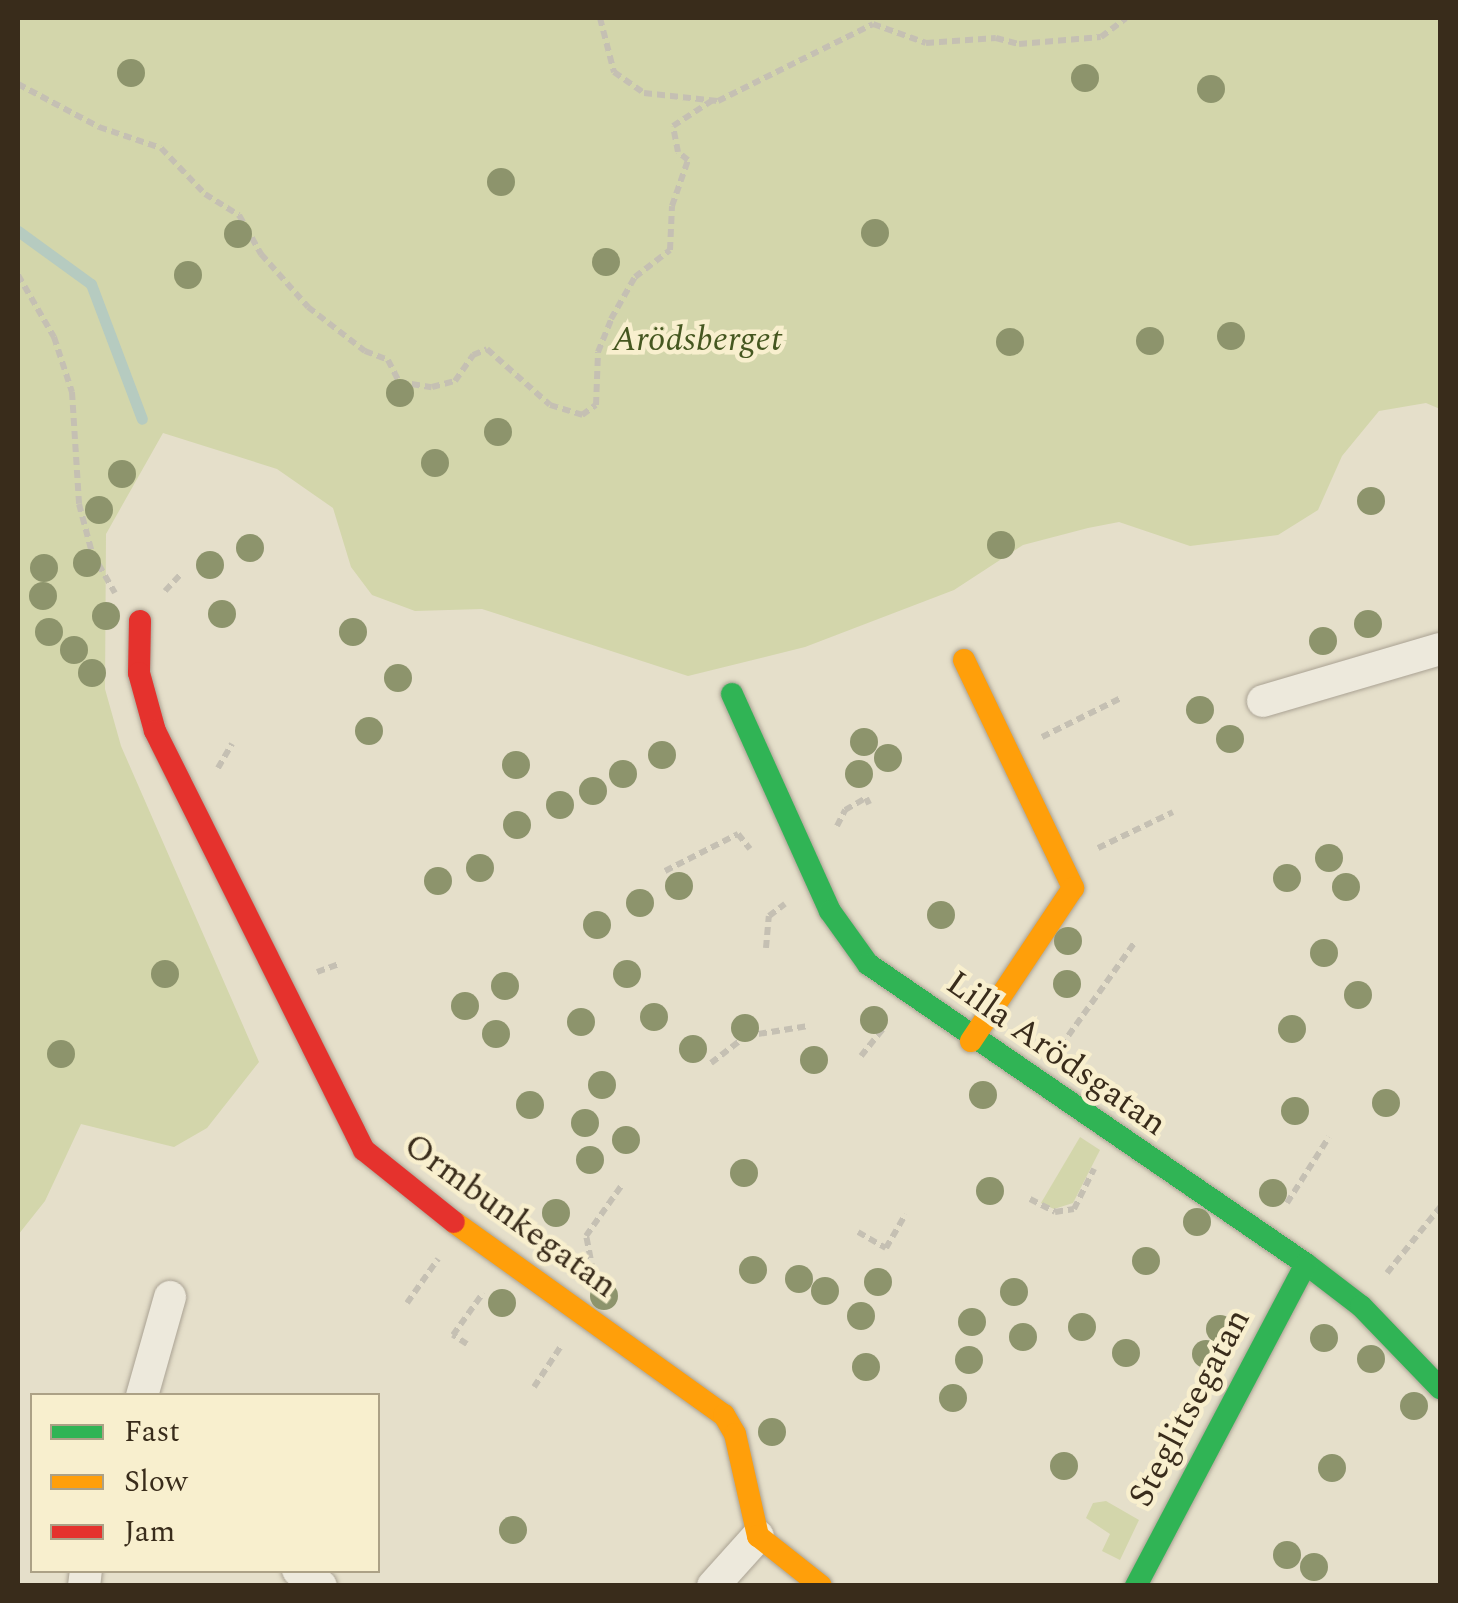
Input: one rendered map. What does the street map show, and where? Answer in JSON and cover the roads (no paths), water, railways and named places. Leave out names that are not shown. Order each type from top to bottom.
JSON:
[{"type":"street","name":"Ormbunkegatan","points":[[140,621],[140,673],[156,730],[250,912],[330,1089],[364,1150],[460,1226],[724,1415],[735,1434],[758,1536]]},
{"type":"street","points":[[1264,701],[1440,649]]},
{"type":"street","points":[[964,660],[1073,888],[972,1041]]},
{"type":"street","name":"Lilla Arödsgatan","points":[[732,694],[830,911],[868,964],[1017,1072],[1306,1264],[1361,1306],[1440,1388]]},
{"type":"street","name":"Steglitsegatan","points":[[1136,1586],[1306,1264]]},
{"type":"street","points":[[143,1393],[170,1297]]},
{"type":"street","points":[[713,1586],[758,1536],[822,1586]]},
{"type":"waterway","points":[[18,231],[91,284],[142,419]]},
{"type":"park label","name":"Arödsberget","points":[[697,340]]}]
